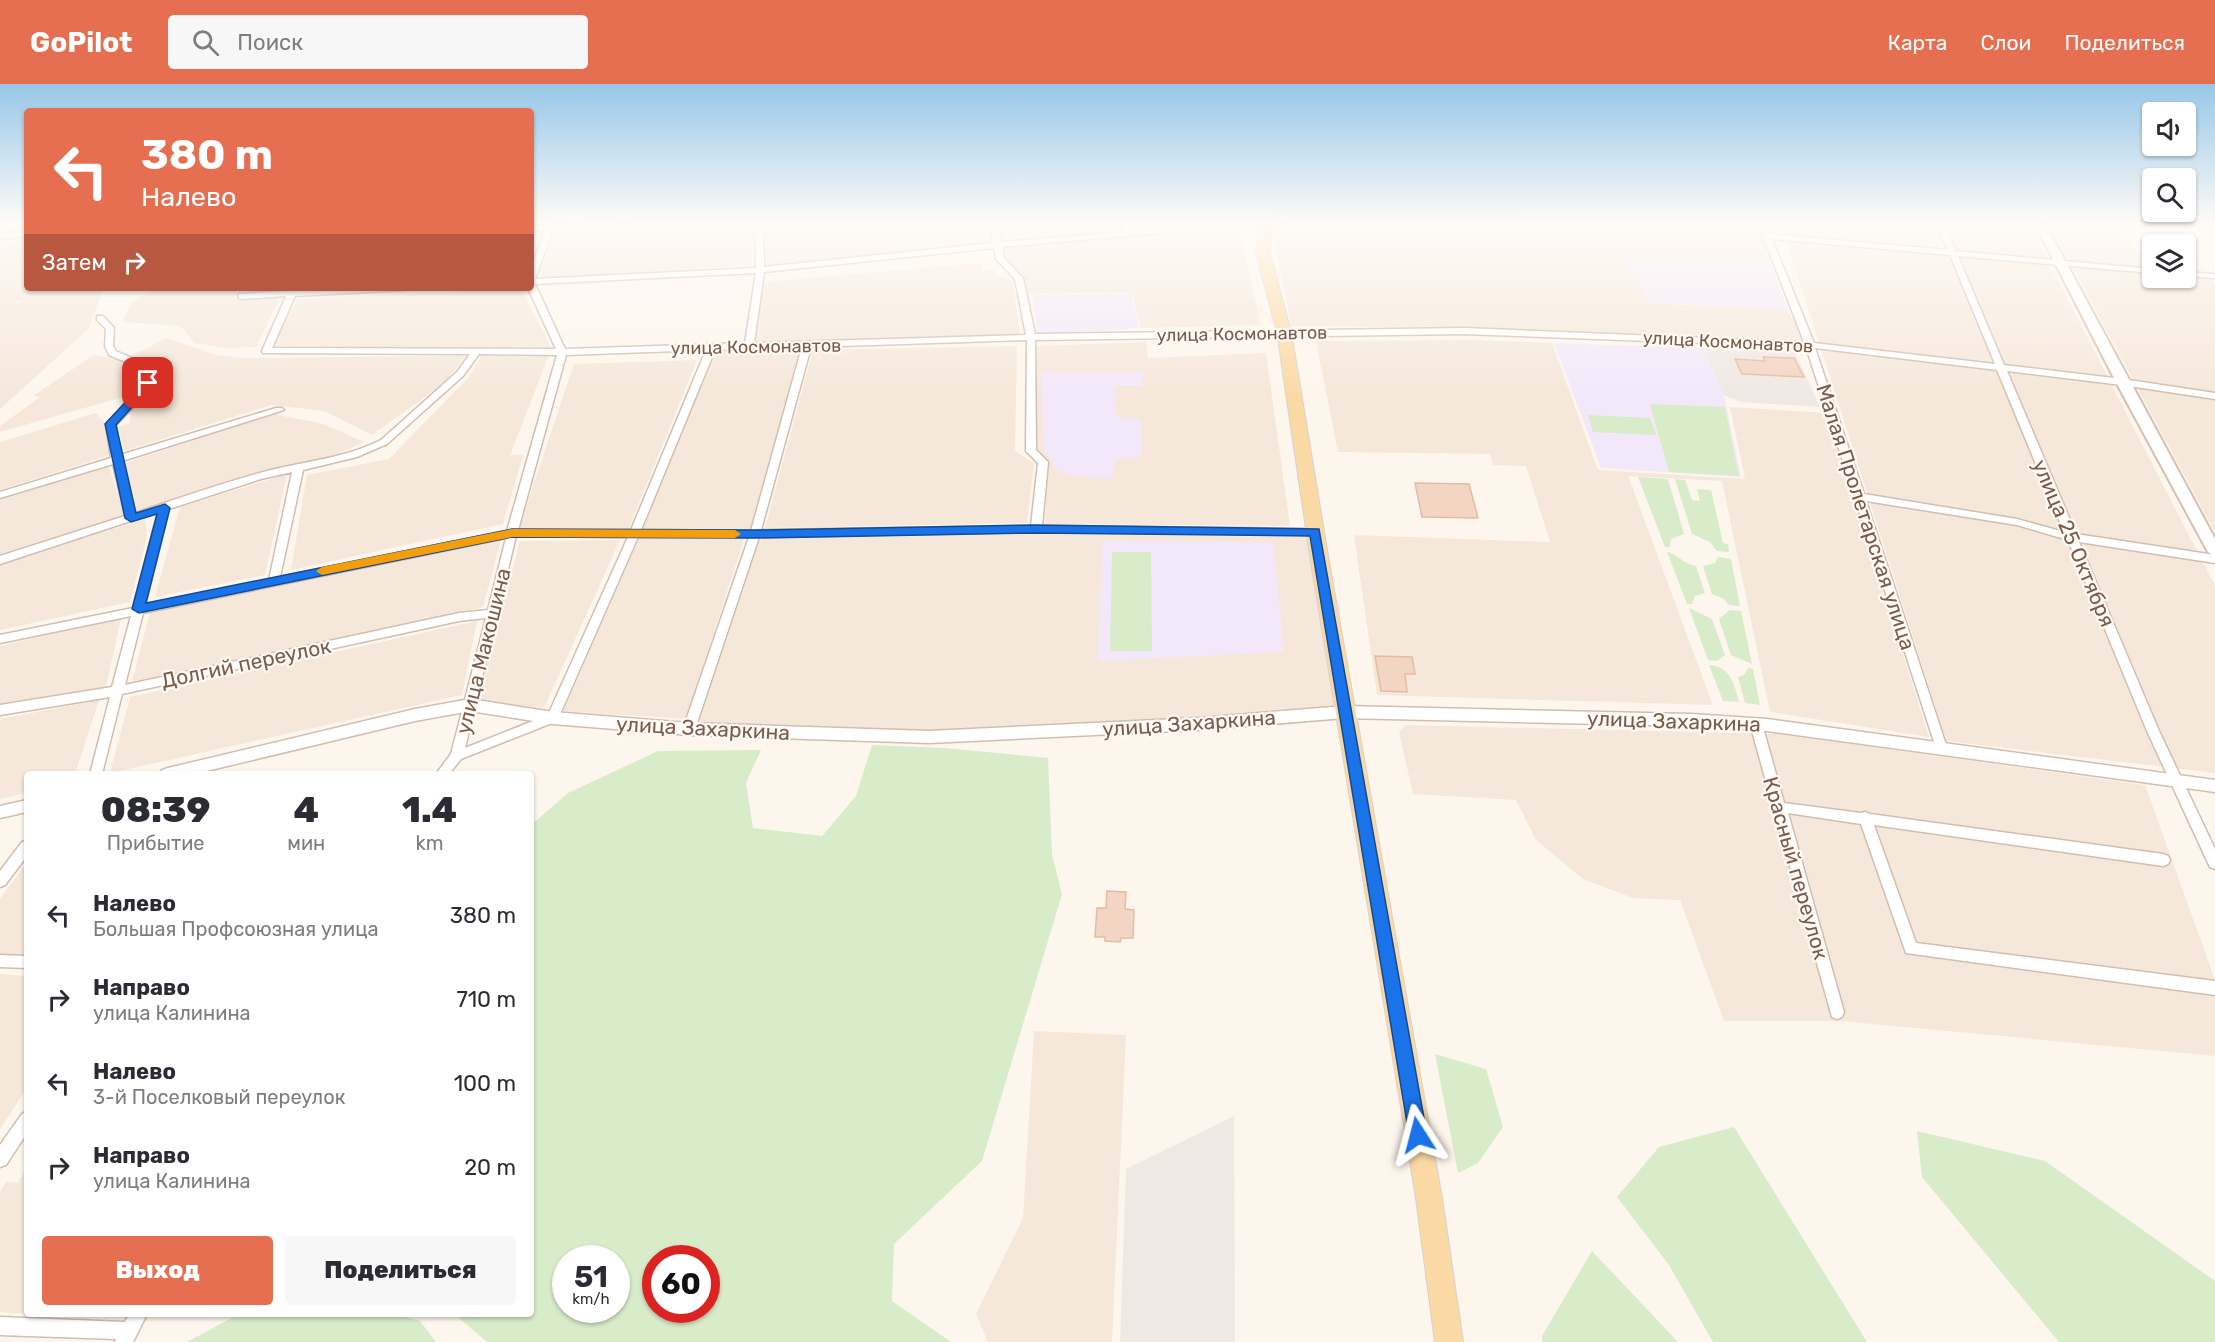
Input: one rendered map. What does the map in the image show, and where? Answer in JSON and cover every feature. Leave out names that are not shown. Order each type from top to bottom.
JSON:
[{"type":"main road","points":[[1270,279],[1284,332],[1345,712],[1429,1198],[1449,1342]]},
{"type":"main road","points":[[2069,279],[2122,382],[2215,552]]},
{"type":"street","points":[[534,282],[594,279]]},
{"type":"street","points":[[749,348],[759,279]]},
{"type":"street","points":[[1019,279],[1031,338],[1030,451],[1043,462],[1036,529]]},
{"type":"street","name":"Малая Пролетарская улица","points":[[1784,279],[1810,345],[1861,497],[1941,748]]},
{"type":"street","name":"улица 25 Октября","points":[[1965,279],[2070,537],[2215,863]]},
{"type":"street","points":[[534,289],[562,352]]},
{"type":"street","points":[[242,296],[293,291]]},
{"type":"street","name":"улица Космонавтов","points":[[293,291],[266,351],[562,352],[1284,332],[1464,331],[1810,345],[2122,382],[2215,396]]},
{"type":"street","points":[[100,318],[110,328],[109,346],[112,353],[131,361],[148,372],[150,376],[144,390],[111,424],[116,458],[131,518]]},
{"type":"street","points":[[689,729],[755,534],[807,346]]},
{"type":"street","points":[[457,756],[554,718],[635,533],[711,348]]},
{"type":"street","points":[[0,560],[259,477],[335,461],[371,449],[384,442],[460,374],[477,351]]},
{"type":"street","name":"улица Макошина","points":[[444,771],[457,756],[491,613],[562,352]]},
{"type":"street","points":[[0,495],[279,410]]},
{"type":"street","points":[[274,581],[298,468]]},
{"type":"street","points":[[1861,497],[2017,522],[2070,537],[2215,559]]},
{"type":"street","points":[[97,771],[165,508]]},
{"type":"street","points":[[0,639],[512,533],[755,534],[1036,529],[1315,532]]},
{"type":"street","name":"Долгий переулок","points":[[0,710],[117,691],[459,617],[491,613]]},
{"type":"street","name":"улица Захаркина","points":[[181,771],[404,718],[470,705],[554,718],[689,729],[929,737],[1198,724],[1345,712],[1690,720],[1756,724],[2215,786]]},
{"type":"street","name":"Красный переулок","points":[[1756,724],[1837,1012]]},
{"type":"street","points":[[0,812],[24,807]]},
{"type":"street","points":[[1779,807],[1865,817],[2163,860]]},
{"type":"street","points":[[1865,817],[1911,949],[2215,988]]},
{"type":"street","points":[[0,881],[24,850]]},
{"type":"street","points":[[0,961],[24,962]]},
{"type":"street","points":[[0,1159],[24,1123]]},
{"type":"street","points":[[0,1326],[127,1337],[137,1317]]},
{"type":"shaded area","points":[[0,279],[24,279],[24,291],[103,291],[88,329],[0,409]]},
{"type":"shaded area","points":[[802,279],[1013,280],[1020,336],[755,343],[764,282]]},
{"type":"shaded area","points":[[1023,279],[1250,279],[1261,325],[1141,328],[1132,292],[1026,294]]},
{"type":"shaded area","points":[[1282,279],[1636,279],[1650,303],[1788,310],[1806,342],[1457,327],[1291,326]]},
{"type":"shaded area","points":[[1636,279],[1776,279],[1788,310],[1650,303]]},
{"type":"shaded area","points":[[1799,279],[2057,279],[2215,586],[2215,773],[1946,741]]},
{"type":"shaded area","points":[[2079,279],[2142,279],[2142,288],[2196,288],[2196,279],[2211,279],[2215,287],[2215,532]]},
{"type":"shaded area","points":[[153,291],[284,291],[256,347],[224,348],[195,343],[180,326],[122,322],[133,301]]},
{"type":"shaded area","points":[[522,291],[551,347],[272,348],[297,299]]},
{"type":"shaded area","points":[[1131,293],[1140,328],[1038,334],[1032,295]]},
{"type":"shaded area","points":[[166,338],[217,355],[242,358],[465,356],[446,382],[372,435],[325,411],[271,405],[124,451],[118,427],[130,423],[131,411],[160,383],[157,368],[132,356]]},
{"type":"shaded area","points":[[1466,340],[1552,343],[1598,470],[1745,479],[1730,407],[1827,413],[1929,737],[1770,712],[1722,481],[1628,476],[1713,705],[1377,695],[1354,535],[1550,542],[1526,466],[1493,465],[1490,454],[1338,452],[1316,341]]},
{"type":"shaded area","points":[[1146,342],[1148,358],[1266,353],[1290,526],[1045,524],[1048,463],[1035,451],[1036,346]]},
{"type":"shaded area","points":[[1554,343],[1702,348],[1724,395],[1741,477],[1601,468]]},
{"type":"shaded area","points":[[1017,346],[1015,451],[1034,463],[1027,523],[765,528],[813,350]]},
{"type":"shaded area","points":[[1702,348],[1795,352],[1820,407],[1741,402],[1724,395]]},
{"type":"shaded area","points":[[802,350],[751,530],[643,529],[715,352]]},
{"type":"shaded area","points":[[94,355],[121,360],[147,376],[137,393],[0,432],[0,426],[40,397],[33,396]]},
{"type":"shaded area","points":[[549,355],[510,455],[523,455],[503,524],[291,570],[307,475],[389,459],[468,378],[481,356]]},
{"type":"shaded area","points":[[697,360],[629,528],[519,528],[574,364]]},
{"type":"shaded area","points":[[1041,372],[1143,373],[1143,386],[1116,386],[1115,412],[1121,418],[1142,421],[1142,456],[1117,460],[1111,479],[1073,476],[1055,470],[1051,459],[1044,453]]},
{"type":"shaded area","points":[[96,413],[106,425],[110,455],[0,490],[0,442]]},
{"type":"shaded area","points":[[273,414],[324,424],[364,442],[326,459],[273,468],[136,511],[125,463]]},
{"type":"shaded area","points":[[109,466],[124,515],[0,555],[0,500]]},
{"type":"shaded area","points":[[287,474],[265,575],[155,597],[180,507]]},
{"type":"shaded area","points":[[145,519],[147,537],[130,602],[0,630],[0,564]]},
{"type":"shaded area","points":[[1036,534],[1309,537],[1336,706],[1197,718],[929,731],[694,723],[755,539]]},
{"type":"shaded area","points":[[501,539],[483,607],[132,682],[150,612]]},
{"type":"shaded area","points":[[639,539],[744,539],[686,719],[563,711]]},
{"type":"shaded area","points":[[620,540],[544,708],[494,704],[478,698],[520,541]]},
{"type":"shaded area","points":[[1102,541],[1273,542],[1284,652],[1098,661]]},
{"type":"shaded area","points":[[121,618],[106,687],[0,704],[0,646]]},
{"type":"shaded area","points":[[477,621],[462,695],[111,771],[130,697]]},
{"type":"shaded area","points":[[99,700],[76,771],[24,771],[24,794],[0,799],[0,719]]},
{"type":"shaded area","points":[[1406,725],[1779,734],[2145,785],[2215,980],[2215,1056],[1840,1021],[1724,1021],[1680,900],[1633,898],[1583,879],[1536,840],[1516,800],[1413,794],[1399,732]]},
{"type":"shaded area","points":[[24,866],[24,957],[0,956],[0,899]]},
{"type":"shaded area","points":[[0,974],[24,976],[24,1093],[0,1129]]},
{"type":"shaded area","points":[[1034,1031],[1126,1035],[1112,1342],[988,1342],[976,1314],[1023,1218]]},
{"type":"shaded area","points":[[1234,1116],[1235,1342],[1120,1342],[1126,1169]]},
{"type":"shaded area","points":[[24,1173],[24,1314],[0,1312],[0,1192],[6,1182],[18,1183]]},
{"type":"green space","points":[[1650,404],[1725,407],[1739,476],[1669,472]]},
{"type":"green space","points":[[1588,415],[1650,418],[1656,435],[1593,432]]},
{"type":"green space","points":[[1638,477],[1668,479],[1684,534],[1671,539],[1670,547],[1665,547]]},
{"type":"green space","points":[[1675,479],[1685,480],[1692,500],[1700,501],[1697,489],[1711,490],[1723,543],[1728,544],[1729,552],[1717,551],[1710,542],[1692,534]]},
{"type":"green space","points":[[1112,552],[1151,552],[1152,651],[1110,651]]},
{"type":"green space","points":[[1667,552],[1696,566],[1705,593],[1695,596],[1692,604],[1687,604]]},
{"type":"green space","points":[[1718,557],[1731,559],[1740,606],[1729,605],[1724,599],[1712,594],[1703,566],[1715,563]]},
{"type":"green space","points":[[1689,608],[1712,619],[1725,655],[1717,661],[1708,660]]},
{"type":"green space","points":[[1730,610],[1741,611],[1752,664],[1731,655],[1719,619]]},
{"type":"green space","points":[[1709,665],[1716,666],[1727,673],[1739,702],[1723,701]]},
{"type":"green space","points":[[1748,668],[1753,669],[1760,705],[1745,703],[1738,677],[1744,675]]},
{"type":"green space","points":[[872,745],[944,748],[1048,758],[1052,854],[1062,894],[982,1161],[894,1244],[892,1301],[951,1342],[487,1342],[458,1317],[534,1317],[534,822],[568,793],[658,751],[761,750],[746,783],[753,828],[822,836],[856,796]]},
{"type":"green space","points":[[1435,1054],[1486,1069],[1503,1127],[1478,1163],[1458,1173]]},
{"type":"green space","points":[[1734,1127],[1867,1342],[1713,1342],[1669,1265],[1617,1197],[1659,1147]]},
{"type":"green space","points":[[1917,1131],[2045,1161],[2215,1281],[2215,1342],[2059,1342],[1922,1177]]},
{"type":"green space","points":[[1592,1251],[1678,1342],[1542,1342],[1542,1336]]},
{"type":"green space","points":[[233,1317],[406,1317],[420,1321],[436,1342],[187,1342]]},
{"type":"building","points":[[1763,357],[1794,358],[1804,377],[1742,374],[1735,359],[1765,361]]},
{"type":"building","points":[[1415,483],[1469,484],[1478,518],[1422,517]]},
{"type":"building","points":[[1375,656],[1412,657],[1415,674],[1405,674],[1407,692],[1381,691]]},
{"type":"building","points":[[1107,891],[1126,892],[1125,909],[1134,910],[1133,938],[1121,938],[1120,942],[1105,941],[1105,937],[1095,937],[1097,908],[1106,908]]},
{"type":"slow traffic","points":[[322,571],[512,533],[735,534]]},
{"type":"route","points":[[148,383],[111,424],[116,458],[131,518],[165,508],[139,609],[512,533],[755,534],[1036,529],[1315,532],[1418,1135]]}]
